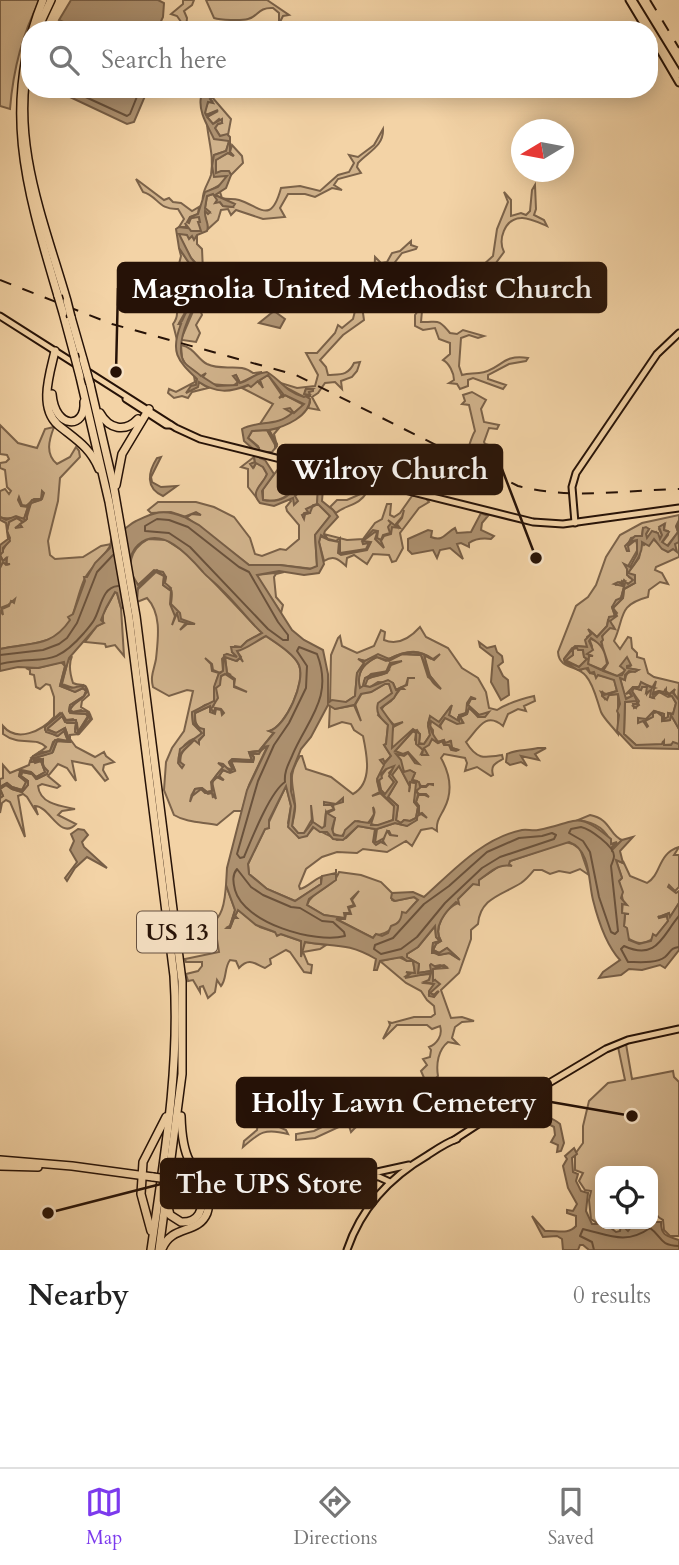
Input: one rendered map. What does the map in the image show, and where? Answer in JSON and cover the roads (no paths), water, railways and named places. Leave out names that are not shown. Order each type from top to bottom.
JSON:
[{"type":"highway","name":"US 13","points":[[32,21],[43,0]]},
{"type":"highway","points":[[41,21],[51,0]]},
{"type":"highway","name":"US 13","points":[[21,57],[16,90],[15,126],[21,168],[63,313],[117,524]]},
{"type":"highway","name":"US 13","points":[[23,98],[25,149],[90,384],[117,524],[181,964],[182,1074],[160,1250]]},
{"type":"highway","points":[[56,354],[52,398],[56,412],[64,420],[75,420],[83,413],[85,405],[80,377]]},
{"type":"highway","points":[[56,354],[48,383],[49,411],[57,423],[79,440],[95,460],[117,524]]},
{"type":"highway","points":[[90,384],[101,414],[112,426],[131,426],[146,410]]},
{"type":"highway","points":[[117,524],[118,466],[124,448],[146,410]]},
{"type":"highway","name":"US 13","points":[[132,616],[173,961],[176,1027],[173,1093],[151,1250]]},
{"type":"highway","points":[[182,1074],[181,1123],[187,1159],[203,1177],[227,1186]]},
{"type":"highway","points":[[151,1250],[150,1227],[142,1197],[141,1178],[144,1162],[164,1122],[173,1093]]},
{"type":"highway","points":[[0,1160],[141,1178]]},
{"type":"highway","points":[[122,1174],[132,1171],[144,1162]]},
{"type":"highway","points":[[0,1166],[52,1168],[210,1187],[204,1218],[192,1228],[170,1236],[160,1250]]},
{"type":"highway","points":[[167,1189],[167,1206],[172,1217],[183,1223],[194,1220],[202,1208],[199,1197],[194,1191],[175,1182]]},
{"type":"main road","points":[[631,0],[642,21]]},
{"type":"main road","points":[[631,0],[644,21]]},
{"type":"main road","points":[[658,42],[679,75]]},
{"type":"main road","points":[[658,48],[679,83]]},
{"type":"main road","points":[[0,317],[166,425],[172,425],[200,439],[542,524],[575,523],[679,508]]},
{"type":"main road","points":[[575,523],[572,487],[576,474],[660,349],[679,332]]},
{"type":"main road","points":[[347,1250],[366,1212],[390,1182],[415,1163],[554,1079],[618,1044],[679,1030]]},
{"type":"main road","points":[[367,1175],[415,1163]]},
{"type":"main road","points":[[210,1187],[238,1190],[382,1174],[390,1182]]},
{"type":"main road","points":[[210,1187],[256,1187]]},
{"type":"water","points":[[71,0],[158,0],[164,3],[161,21],[59,20]]},
{"type":"water","points":[[72,98],[144,98],[134,122],[127,124]]},
{"type":"water","points":[[201,98],[211,98],[213,103],[208,102],[205,113],[206,115],[218,110],[207,117],[213,124],[222,119],[222,123],[215,128],[220,136],[227,134],[230,137],[230,152],[234,156],[228,153],[216,160],[216,173],[229,171],[231,175],[226,188],[215,195],[235,204],[233,207],[223,206],[220,202],[215,203],[217,200],[213,194],[207,196],[205,208],[210,212],[208,214],[205,211],[207,231],[197,235],[194,240],[192,236],[189,239],[187,235],[179,234],[191,258],[209,280],[193,308],[184,332],[181,353],[184,362],[201,376],[206,373],[203,377],[217,386],[237,385],[238,382],[233,376],[236,375],[240,383],[267,372],[291,391],[304,397],[309,395],[304,394],[306,389],[313,389],[309,392],[310,396],[307,397],[310,399],[306,411],[289,423],[269,430],[277,444],[275,449],[275,443],[267,430],[252,431],[248,438],[259,448],[260,458],[265,460],[274,474],[262,491],[263,500],[283,498],[306,478],[319,477],[323,489],[322,501],[338,517],[324,534],[328,539],[336,541],[340,538],[340,553],[366,549],[369,543],[363,544],[362,541],[373,530],[378,531],[377,538],[381,540],[383,535],[390,533],[388,527],[391,523],[388,520],[397,527],[396,524],[404,510],[402,518],[397,524],[400,528],[392,527],[391,534],[384,536],[381,541],[384,548],[375,539],[375,532],[363,541],[371,542],[367,550],[341,555],[338,553],[339,542],[329,540],[321,535],[319,542],[324,564],[319,573],[304,575],[279,571],[257,575],[292,630],[323,650],[328,674],[328,703],[332,700],[346,702],[355,696],[357,673],[364,663],[358,659],[365,661],[378,654],[389,659],[400,654],[411,652],[422,654],[433,659],[440,654],[434,660],[424,655],[430,676],[441,689],[430,678],[421,655],[402,654],[389,661],[377,657],[362,669],[360,688],[365,678],[386,672],[390,663],[402,661],[391,665],[387,673],[368,678],[365,686],[370,687],[388,680],[396,690],[402,687],[404,689],[399,689],[394,698],[381,708],[393,725],[403,722],[393,727],[392,748],[413,729],[420,734],[419,744],[424,744],[430,735],[430,716],[439,722],[452,705],[449,715],[459,721],[459,715],[466,713],[467,703],[471,697],[476,699],[471,699],[468,705],[479,715],[489,712],[485,717],[479,717],[469,708],[467,714],[460,717],[463,723],[457,724],[445,718],[441,728],[431,721],[433,735],[438,742],[444,740],[445,743],[451,741],[452,748],[459,750],[452,750],[442,741],[438,743],[432,739],[424,748],[428,755],[422,755],[423,750],[416,744],[416,733],[413,731],[395,751],[403,754],[408,752],[419,764],[415,763],[408,753],[404,756],[396,754],[401,760],[404,772],[410,770],[415,773],[412,780],[419,782],[420,786],[429,784],[426,787],[416,791],[429,797],[418,795],[416,802],[419,806],[419,814],[422,813],[427,818],[421,814],[407,826],[395,823],[377,829],[375,843],[384,838],[387,831],[383,841],[385,844],[381,842],[376,845],[373,842],[375,829],[358,826],[343,840],[333,839],[327,832],[320,832],[313,827],[307,836],[299,838],[288,827],[291,806],[286,786],[269,820],[269,828],[265,829],[248,864],[249,874],[267,889],[295,901],[321,884],[322,876],[336,873],[336,880],[309,899],[307,905],[324,915],[345,918],[344,913],[350,913],[348,907],[354,905],[351,899],[359,891],[352,900],[355,906],[349,908],[351,914],[346,914],[345,919],[336,919],[373,938],[376,934],[382,936],[388,933],[391,926],[399,922],[402,912],[406,913],[418,900],[414,897],[395,901],[391,898],[392,893],[413,892],[424,897],[468,857],[494,840],[522,830],[538,830],[583,821],[611,839],[611,844],[617,842],[612,850],[622,840],[633,837],[620,851],[623,863],[616,860],[622,878],[619,881],[623,892],[621,898],[627,905],[622,904],[622,913],[629,914],[625,914],[624,926],[627,928],[629,940],[639,944],[651,941],[653,934],[656,936],[668,921],[667,916],[658,916],[669,913],[670,917],[679,903],[679,950],[665,968],[660,965],[642,970],[629,969],[621,975],[599,978],[620,960],[600,924],[585,859],[576,846],[569,842],[510,861],[512,866],[495,869],[479,880],[479,885],[473,884],[458,899],[459,904],[456,902],[441,920],[438,931],[441,941],[433,950],[439,953],[447,948],[460,960],[449,953],[439,955],[432,953],[433,943],[440,941],[436,937],[435,926],[418,947],[407,954],[407,957],[419,964],[418,973],[431,971],[431,964],[436,967],[444,965],[448,968],[443,966],[433,969],[433,981],[440,984],[430,993],[434,995],[439,991],[434,997],[429,996],[429,991],[434,984],[424,982],[429,980],[431,973],[405,978],[410,974],[406,972],[415,973],[413,961],[402,957],[380,961],[377,970],[374,970],[376,959],[357,950],[305,942],[301,957],[301,941],[281,934],[277,936],[275,932],[256,925],[238,910],[235,916],[237,918],[234,918],[230,928],[226,928],[230,926],[235,910],[226,885],[227,868],[247,790],[268,746],[263,747],[259,754],[251,753],[253,762],[231,761],[235,771],[230,773],[223,770],[219,776],[224,780],[217,777],[212,782],[216,799],[212,793],[205,793],[201,789],[192,796],[195,789],[202,788],[207,792],[212,791],[211,782],[223,767],[218,763],[230,771],[233,769],[229,762],[232,759],[252,760],[249,752],[259,751],[274,733],[269,731],[288,713],[300,682],[299,665],[284,649],[266,636],[237,651],[243,662],[240,658],[236,661],[225,657],[227,673],[235,679],[234,686],[234,680],[225,674],[221,676],[220,685],[216,688],[218,698],[211,709],[214,712],[215,708],[221,709],[224,713],[222,715],[221,710],[216,709],[215,714],[210,712],[210,706],[195,713],[195,722],[199,728],[204,729],[204,735],[199,744],[194,740],[182,752],[182,768],[178,763],[180,749],[202,733],[193,723],[192,712],[214,701],[214,687],[219,673],[212,671],[211,664],[205,658],[212,664],[213,670],[220,673],[223,671],[224,655],[237,657],[231,647],[241,647],[262,633],[190,558],[174,545],[156,538],[147,539],[134,549],[130,565],[134,586],[134,578],[138,585],[154,570],[163,572],[166,577],[165,583],[172,592],[171,604],[180,613],[181,619],[195,624],[187,624],[180,630],[186,623],[179,621],[177,613],[172,625],[175,616],[170,604],[171,591],[163,585],[164,576],[154,572],[138,588],[137,602],[131,607],[121,608],[115,592],[101,620],[104,623],[97,626],[69,658],[62,682],[62,685],[70,688],[85,686],[87,690],[84,696],[86,691],[83,688],[75,692],[60,686],[64,662],[38,668],[18,667],[0,671],[0,649],[48,640],[63,629],[70,620],[68,617],[73,614],[84,577],[87,577],[95,563],[110,548],[112,535],[120,533],[136,521],[164,512],[184,517],[196,512],[201,515],[192,514],[186,518],[199,525],[249,565],[310,569],[317,566],[315,535],[330,516],[317,504],[318,482],[314,479],[295,496],[298,501],[294,505],[293,498],[274,506],[260,503],[256,495],[267,474],[263,467],[256,463],[253,468],[250,464],[255,462],[252,448],[244,441],[242,429],[280,420],[292,413],[285,409],[290,408],[294,413],[304,404],[285,395],[279,398],[283,394],[268,375],[260,380],[263,388],[258,381],[251,387],[248,385],[223,391],[199,382],[198,387],[186,393],[191,386],[196,385],[197,379],[180,361],[176,342],[179,324],[191,302],[189,296],[177,295],[172,291],[189,295],[191,299],[203,283],[199,277],[195,279],[197,275],[179,248],[176,229],[187,228],[185,223],[191,231],[201,231],[199,217],[191,218],[189,223],[187,222],[190,217],[198,214],[205,192],[218,187],[227,176],[214,177],[214,155],[226,151],[229,141],[214,139],[204,119]],"holes":[[[389,684],[392,693],[378,703],[377,710],[388,725],[384,745],[391,756],[385,763],[383,759],[380,760],[384,765],[377,779],[380,792],[372,796],[381,793],[394,806],[393,820],[371,825],[374,815],[369,823],[355,821],[345,830],[343,836],[334,835],[332,829],[335,818],[327,813],[334,809],[326,812],[325,826],[322,828],[313,822],[311,805],[312,823],[304,833],[298,833],[292,826],[295,806],[291,791],[291,774],[301,749],[311,737],[328,705],[335,709],[354,705],[361,721],[355,704],[361,694]],[[394,766],[389,776],[394,782],[385,794],[378,781],[382,778],[381,774]],[[399,766],[410,786],[410,782],[416,783],[414,802],[418,807],[416,818],[404,820],[401,823],[396,820],[398,806],[388,797],[397,782],[392,775]]]},
{"type":"water","points":[[274,311],[285,319],[280,328],[259,323]]},
{"type":"water","points":[[161,457],[151,477],[152,482],[161,487],[177,486],[163,496],[153,489],[150,479],[154,463]]},
{"type":"water","points":[[42,491],[42,499],[31,503],[27,519],[23,522],[17,518],[9,522],[7,531],[6,523],[0,520],[0,517],[6,520],[16,516],[24,519],[28,507],[21,506],[19,497],[22,505],[28,506],[32,500],[41,499]]},
{"type":"water","points":[[313,506],[304,519],[302,515],[308,512],[306,509]]},
{"type":"water","points":[[481,513],[488,516],[482,523],[481,530],[494,536],[491,539],[474,540],[469,543],[469,547],[457,544],[463,559],[450,548],[440,550],[437,558],[433,550],[412,554],[408,550],[408,539],[428,530],[432,531],[431,537],[435,538],[442,538],[455,528],[457,533],[471,532]]},
{"type":"water","points":[[678,522],[679,542],[675,544],[677,552],[673,549],[668,552],[662,549],[654,539],[649,546],[642,542],[640,554],[628,573],[635,575],[635,583],[624,589],[623,598],[613,608],[617,616],[610,621],[615,629],[610,628],[602,636],[601,642],[608,663],[603,671],[622,675],[625,670],[620,666],[627,657],[631,665],[627,668],[638,670],[629,671],[625,680],[620,678],[626,699],[632,696],[630,692],[626,694],[633,687],[639,687],[641,682],[652,688],[656,681],[653,693],[659,691],[664,692],[666,689],[666,693],[670,694],[675,689],[673,693],[679,700],[679,729],[671,715],[670,720],[662,721],[662,716],[657,712],[645,721],[647,727],[643,721],[638,723],[638,718],[646,719],[654,711],[664,714],[664,719],[668,717],[668,713],[673,714],[676,703],[672,696],[659,692],[653,695],[654,698],[650,697],[651,690],[646,693],[647,687],[642,687],[641,690],[634,688],[632,691],[639,705],[634,708],[633,704],[638,704],[636,701],[625,702],[624,734],[636,745],[662,744],[664,741],[664,745],[671,745],[673,742],[679,744],[679,749],[633,748],[617,731],[617,711],[620,704],[618,694],[609,695],[607,700],[602,696],[602,691],[604,695],[617,691],[614,680],[598,675],[596,678],[594,672],[590,673],[588,668],[578,670],[565,662],[564,659],[575,646],[587,647],[585,640],[591,634],[588,629],[597,637],[607,626],[609,617],[615,616],[612,607],[616,600],[621,598],[625,583],[622,586],[614,584],[622,584],[624,580],[628,584],[633,580],[627,575],[624,564],[630,567],[637,554],[637,540],[628,546],[629,551],[625,546],[635,536],[642,536],[643,528],[646,527],[649,529],[647,538],[652,531],[658,533],[660,539],[662,535],[659,527],[664,524],[664,530],[669,532],[662,542],[668,546],[678,532]],"holes":[[[591,638],[605,655],[607,664],[601,670],[588,664],[589,656],[593,656],[587,654],[593,650],[589,641]],[[573,649],[583,650],[587,659],[579,667],[565,661],[573,655]]]},
{"type":"water","points":[[7,531],[10,541],[0,555],[0,545],[8,539]]},
{"type":"water","points":[[0,555],[3,561],[7,558],[6,564],[10,564],[6,565],[3,562],[0,568]]},
{"type":"water","points":[[479,642],[487,648],[495,646],[502,656],[503,662],[498,666],[508,680],[509,695],[501,700],[491,682],[493,657],[480,647]]},
{"type":"water","points":[[84,696],[70,710],[86,711],[90,715],[78,734],[75,732],[76,723],[65,722],[62,716],[48,728],[56,733],[65,728],[70,742],[57,741],[52,753],[34,758],[34,761],[43,759],[43,766],[48,771],[36,779],[32,774],[22,772],[21,776],[28,781],[28,785],[22,792],[6,785],[0,789],[7,783],[22,790],[26,782],[19,776],[21,770],[31,772],[36,777],[45,772],[41,761],[31,762],[33,756],[50,751],[55,740],[68,741],[64,731],[58,736],[46,732],[45,727],[62,713],[66,720],[76,720],[78,732],[88,716],[72,713],[69,711],[70,705]]},
{"type":"water","points":[[546,748],[535,754],[539,760],[521,756],[527,766],[521,762],[510,765],[506,762],[507,754]]},
{"type":"water","points":[[343,798],[343,802],[333,805],[334,809],[331,805],[324,805],[324,802],[336,804]]},
{"type":"water","points":[[78,829],[84,830],[88,835],[82,842],[84,847],[107,868],[87,857],[75,868],[67,881],[65,878],[77,862],[70,850],[74,841],[71,834]]},
{"type":"water","points":[[528,1111],[560,1124],[564,1143],[561,1151],[557,1152],[558,1145],[551,1142],[555,1135],[554,1127]]},
{"type":"water","points":[[574,1148],[577,1154],[572,1158],[573,1172],[578,1174],[576,1181],[581,1191],[588,1193],[586,1211],[592,1224],[595,1224],[595,1229],[612,1229],[616,1232],[620,1229],[658,1229],[658,1222],[661,1222],[664,1233],[679,1240],[679,1250],[589,1250],[580,1245],[578,1250],[563,1250],[562,1239],[557,1236],[543,1237],[532,1216],[545,1231],[566,1231],[576,1226],[576,1216],[567,1213],[567,1210],[573,1211],[577,1204],[568,1188],[563,1166],[567,1159],[565,1156]]},
{"type":"railway","points":[[650,0],[679,48]]},
{"type":"railway","points":[[0,280],[112,324],[296,375],[518,486],[558,493],[679,489]]},
{"type":"place","name":"Magnolia United Methodist Church","points":[[116,372]]},
{"type":"place","name":"Wilroy Church","points":[[536,558]]},
{"type":"place","name":"Holly Lawn Cemetery","points":[[632,1116]]},
{"type":"place","name":"The UPS Store","points":[[48,1213]]}]
